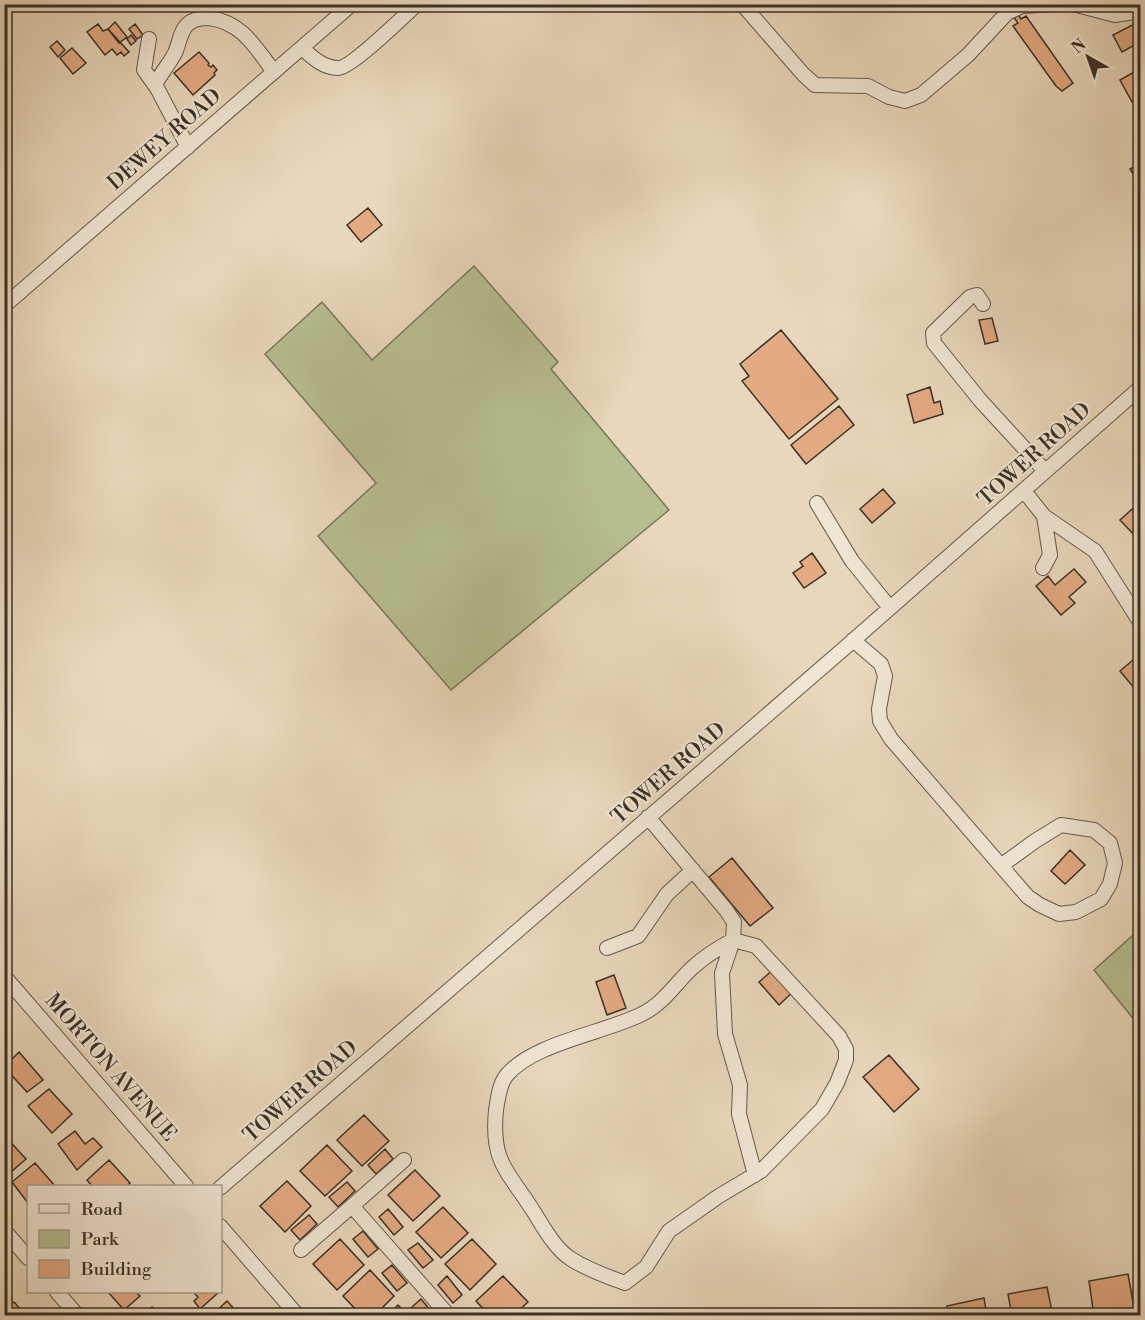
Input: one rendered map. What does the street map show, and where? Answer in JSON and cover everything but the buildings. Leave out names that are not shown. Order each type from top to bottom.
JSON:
[{"type":"street","name":"DEWEY ROAD","points":[[4,306],[352,4]]},
{"type":"street","points":[[302,48],[318,62],[338,68],[344,67],[417,4]]},
{"type":"street","points":[[742,4],[815,85],[868,86],[889,97],[905,101],[921,95],[968,55],[1007,13],[1022,6],[1055,4]]},
{"type":"street","points":[[1073,4],[1115,15],[1140,11]]},
{"type":"street","points":[[155,84],[173,56],[188,23],[202,18],[218,19],[238,28],[250,39],[274,72]]},
{"type":"street","points":[[149,39],[144,70],[155,84],[188,147]]},
{"type":"street","points":[[982,304],[977,295],[970,297],[933,333],[934,343],[980,400],[1045,471]]},
{"type":"street","name":"TOWER ROAD","points":[[222,1186],[854,640],[1140,388]]},
{"type":"street","points":[[1024,491],[1044,516],[1095,551],[1140,622]]},
{"type":"street","points":[[817,503],[852,561],[890,608]]},
{"type":"street","points":[[1043,568],[1050,555],[1044,516]]},
{"type":"street","points":[[854,640],[881,664],[885,676],[879,709],[880,722],[891,739],[1028,897],[1059,914],[1076,912],[1101,899],[1110,885],[1115,864],[1110,843],[1094,830],[1061,825],[1002,865]]},
{"type":"street","points":[[648,818],[734,922],[733,940],[722,973],[726,1034],[740,1085],[739,1113],[755,1175]]},
{"type":"street","points":[[607,948],[638,936],[667,894],[693,870]]},
{"type":"street","points":[[733,940],[756,946],[770,959],[839,1036],[846,1049],[846,1060],[837,1083],[822,1108],[755,1175],[719,1196],[669,1231],[646,1267],[625,1284],[571,1259],[563,1252],[509,1179],[497,1154],[495,1142],[501,1085],[513,1070],[550,1047],[642,1014],[665,997],[708,953],[733,940]]},
{"type":"street","name":"MORTON AVENUE","points":[[4,976],[185,1185]]},
{"type":"street","points":[[301,1250],[404,1161]]},
{"type":"street","points":[[352,1206],[449,1316]]},
{"type":"street","points":[[222,1228],[297,1316]]},
{"type":"street","points":[[4,1230],[27,1257]]},
{"type":"street","points":[[58,1293],[78,1316]]},
{"type":"green space","points":[[474,266],[558,362],[551,369],[669,510],[451,690],[318,536],[376,483],[265,354],[322,302],[372,360]]},
{"type":"green space","points":[[1140,929],[1140,1027],[1094,970]]}]
